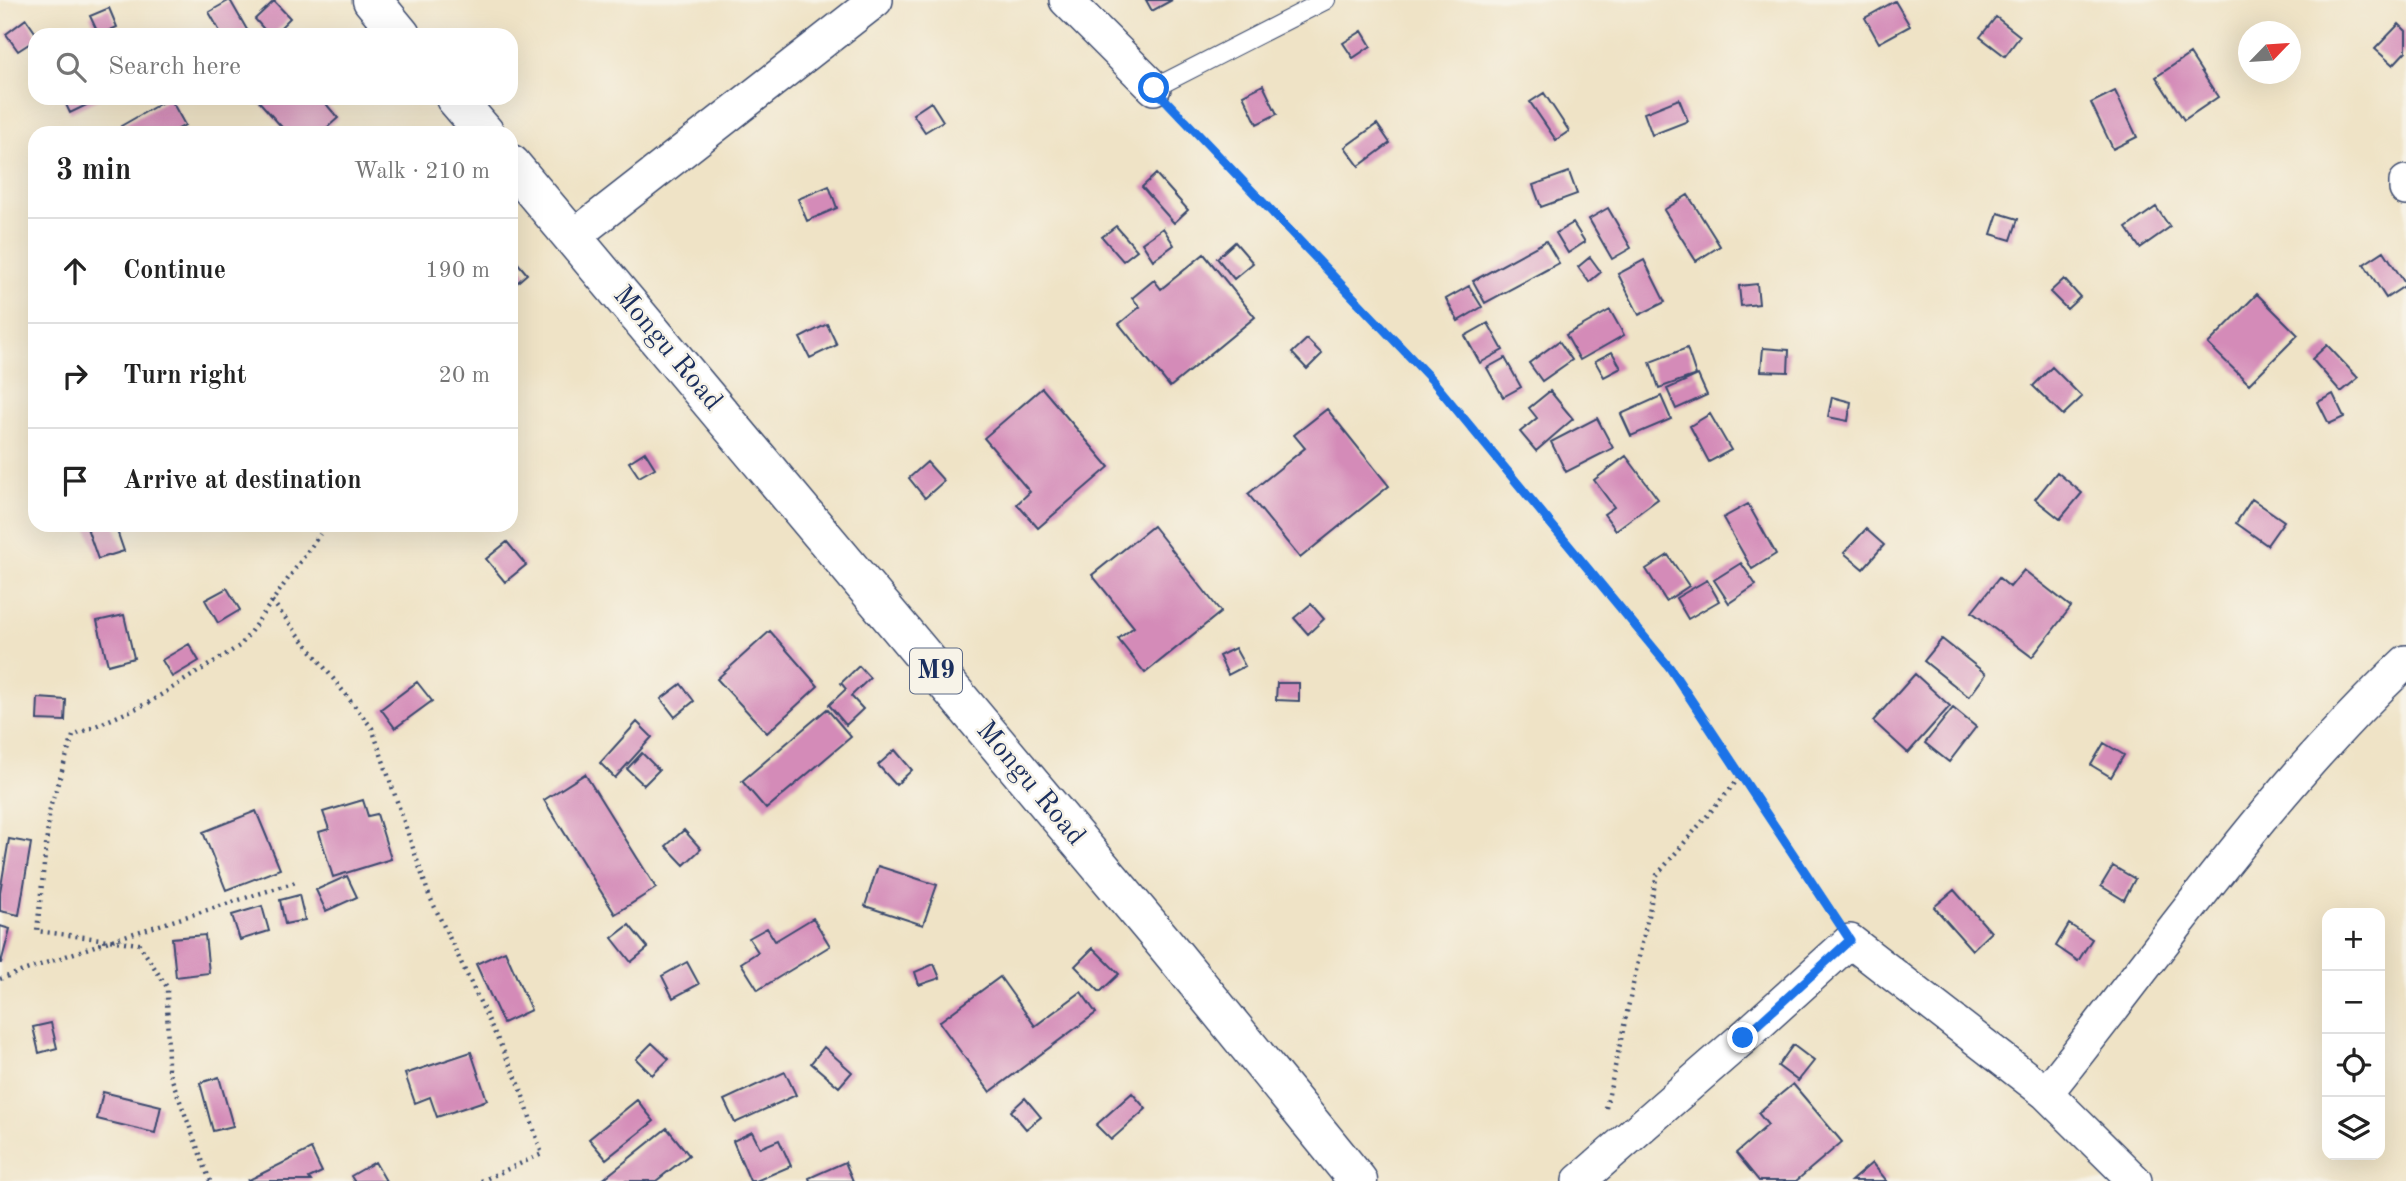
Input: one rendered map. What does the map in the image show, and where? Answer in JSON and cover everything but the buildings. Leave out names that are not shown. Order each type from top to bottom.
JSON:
[{"type":"main road","points":[[372,0],[395,28]]},
{"type":"main road","points":[[461,105],[479,126]]},
{"type":"main road","name":"Mongu Road","points":[[518,172],[1166,945],[1358,1181]]},
{"type":"street","points":[[573,237],[876,0]]},
{"type":"street","points":[[1066,0],[1154,88]]},
{"type":"street","points":[[2406,182],[2406,189]]},
{"type":"street","points":[[2046,1093],[2275,799],[2367,699],[2406,662]]},
{"type":"street","points":[[1585,1175],[1743,1038],[1850,940],[2046,1093],[2134,1181]]},
{"type":"lane","points":[[1154,88],[1326,0]]},
{"type":"path","points":[[1154,88],[1432,380],[1670,668],[1850,940]]},
{"type":"path","points":[[210,1181],[168,1069],[167,987],[139,944],[37,931],[50,808],[73,736],[148,703],[241,645],[320,534]]},
{"type":"path","points":[[272,601],[372,728],[429,895],[519,1084],[542,1154],[481,1181]]},
{"type":"path","points":[[1585,1175],[1657,875],[1740,777]]},
{"type":"path","points":[[0,979],[109,941],[296,882]]},
{"type":"route","points":[[1154,88],[1432,380],[1670,668],[1850,940],[1743,1038]]}]
